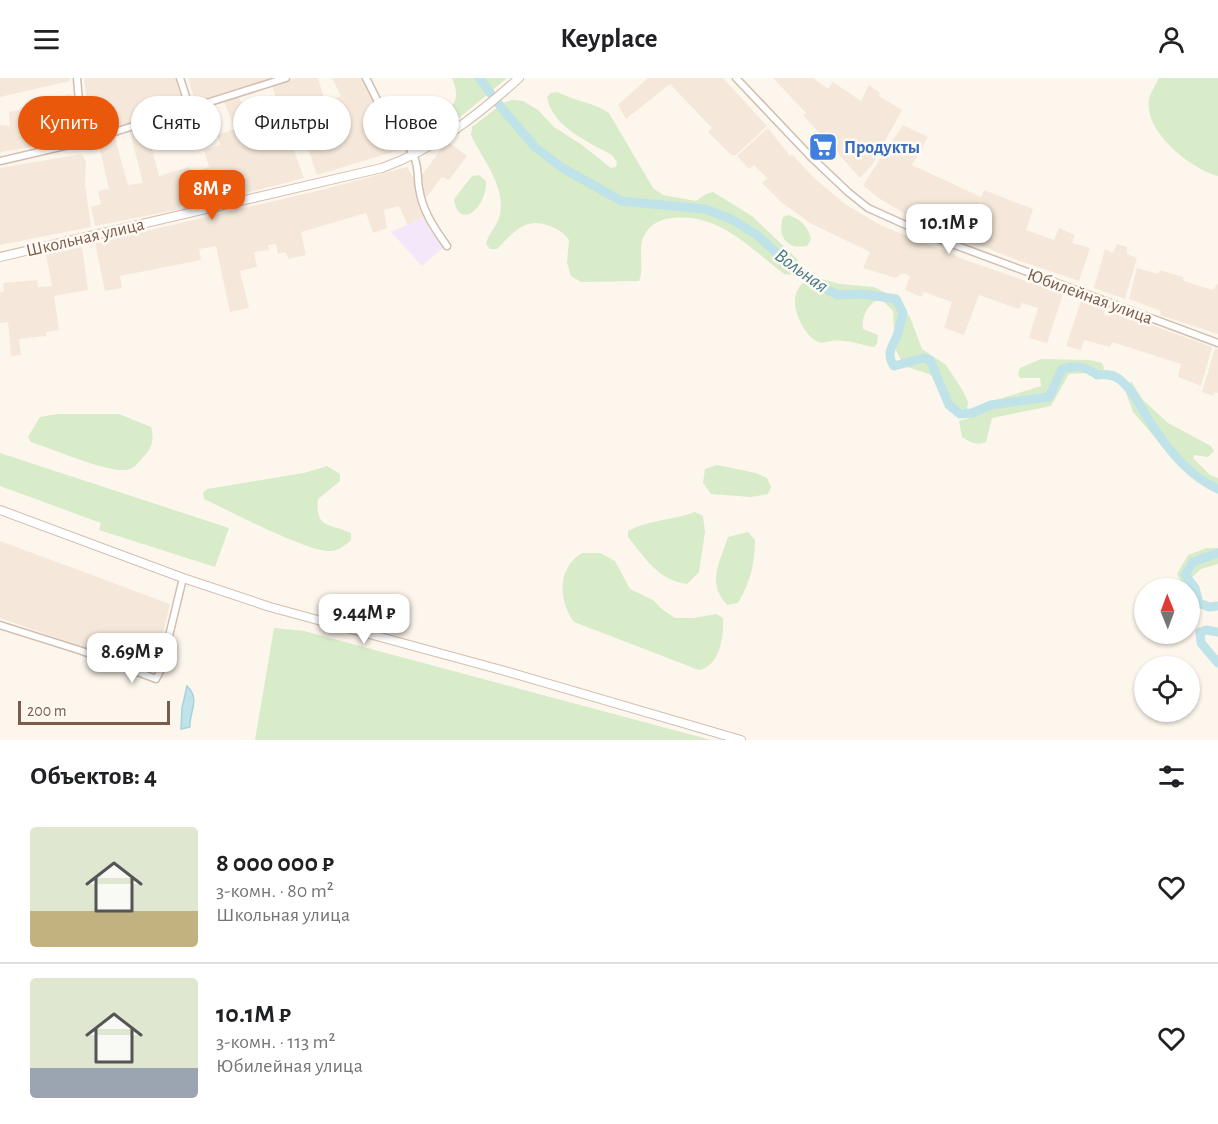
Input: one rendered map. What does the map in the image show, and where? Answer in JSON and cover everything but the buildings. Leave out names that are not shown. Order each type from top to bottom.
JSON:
[{"type":"street","points":[[77,78],[79,96]]},
{"type":"street","points":[[180,78],[186,96]]},
{"type":"street","points":[[221,98],[286,78]]},
{"type":"street","points":[[366,78],[384,111],[402,134],[413,155],[417,165],[419,189],[424,208],[431,224],[447,246]]},
{"type":"street","name":"Школьная улица","points":[[0,257],[382,168],[413,155],[448,135],[519,78]]},
{"type":"street","name":"Юбилейная улица","points":[[736,78],[811,158],[868,208],[928,235],[1218,343]]},
{"type":"street","points":[[0,161],[47,150]]},
{"type":"street","points":[[0,510],[183,578],[270,607],[505,671],[741,740]]},
{"type":"street","points":[[0,625],[82,651],[156,679],[161,669],[183,578]]},
{"type":"shaded area","points":[[0,78],[70,78],[70,81],[0,97]]},
{"type":"shaded area","points":[[84,78],[175,78],[181,96],[131,96],[131,122],[119,126],[119,96],[86,96]]},
{"type":"shaded area","points":[[188,78],[269,78],[214,96],[193,96]]},
{"type":"shaded area","points":[[296,78],[318,78],[323,96],[276,96],[272,86]]},
{"type":"shaded area","points":[[332,78],[362,78],[371,96],[363,96],[363,150],[399,150],[317,175],[308,150],[351,150],[351,96],[341,96]]},
{"type":"shaded area","points":[[648,78],[723,78],[767,126],[736,155],[731,155],[708,132],[712,128],[670,84],[626,119],[618,105]]},
{"type":"shaded area","points":[[773,78],[813,78],[828,89],[833,82],[861,101],[869,85],[880,93],[879,96],[902,110],[872,165],[860,178],[803,115],[806,113]]},
{"type":"shaded area","points":[[233,99],[233,124],[224,102]]},
{"type":"shaded area","points":[[18,110],[18,149],[0,152],[0,125],[10,126],[9,112]]},
{"type":"shaded area","points":[[903,125],[928,137],[912,165],[981,197],[984,190],[1033,209],[1026,230],[1054,240],[1059,228],[1075,235],[1072,243],[1090,248],[1079,281],[1014,259],[907,215],[877,197],[863,185]]},
{"type":"shaded area","points":[[768,128],[790,156],[792,154],[814,178],[845,204],[880,225],[966,260],[1063,294],[1047,343],[1029,338],[1038,308],[1022,303],[1019,309],[979,295],[964,335],[944,328],[952,302],[924,292],[921,297],[905,290],[910,276],[902,273],[896,278],[863,268],[870,252],[810,223],[781,202],[762,183],[767,178],[754,165],[749,169],[737,156]]},
{"type":"shaded area","points":[[233,130],[233,150],[294,150],[304,178],[238,195],[180,206],[180,209],[95,226],[91,207],[101,204],[98,191],[109,189],[100,150],[118,150],[128,185],[143,183],[135,150],[152,150],[159,176],[189,167],[192,173],[209,167],[204,150],[221,150],[221,134]]},
{"type":"shaded area","points":[[440,150],[459,150],[467,156],[449,180],[442,177],[425,199],[422,175]]},
{"type":"shaded area","points":[[82,154],[86,162],[85,184],[91,227],[0,245],[0,168]]},
{"type":"shaded area","points":[[407,167],[413,177],[424,217],[408,225],[399,206],[384,210],[387,228],[373,233],[366,213],[301,232],[306,255],[289,259],[285,252],[278,254],[276,244],[268,245],[269,250],[254,252],[257,267],[240,271],[249,308],[230,312],[216,246],[199,249],[201,260],[120,276],[122,288],[105,291],[95,243],[325,189]]},
{"type":"shaded area","points":[[424,217],[429,229],[444,247],[422,266],[391,232]]},
{"type":"shaded area","points":[[1117,244],[1127,247],[1127,254],[1137,258],[1125,299],[1094,288],[1105,249],[1113,253]]},
{"type":"shaded area","points":[[82,247],[88,290],[54,296],[59,330],[46,332],[46,336],[19,339],[21,355],[11,356],[8,322],[0,323],[0,292],[4,291],[3,283],[37,280],[38,287],[52,286],[46,255]]},
{"type":"shaded area","points":[[1137,268],[1158,274],[1160,270],[1183,277],[1184,281],[1213,290],[1218,283],[1218,334],[1160,315],[1161,311],[1129,299]]},
{"type":"shaded area","points":[[1081,301],[1105,309],[1104,315],[1107,315],[1110,310],[1212,347],[1201,386],[1178,377],[1181,364],[1112,342],[1110,347],[1084,340],[1081,350],[1066,346]]},
{"type":"shaded area","points":[[1215,348],[1218,349],[1218,393],[1215,392],[1213,396],[1202,392]]},
{"type":"shaded area","points":[[0,541],[170,604],[154,672],[0,618]]},
{"type":"green space","points":[[452,78],[507,78],[459,118],[459,96],[456,96]]},
{"type":"green space","points":[[1159,78],[1218,78],[1218,176],[1195,166],[1183,157],[1162,136],[1154,124],[1149,112],[1149,100]]},
{"type":"green space","points":[[557,92],[609,113],[653,188],[663,195],[696,201],[713,192],[752,216],[797,259],[800,267],[795,275],[784,274],[733,234],[705,221],[690,218],[664,220],[649,228],[642,242],[639,281],[581,282],[571,276],[567,263],[569,240],[558,230],[541,223],[521,227],[497,249],[490,249],[486,244],[499,218],[500,196],[493,175],[471,135],[472,127],[503,103],[512,100],[523,101],[538,110],[554,127],[611,168],[616,167],[617,162],[612,155],[583,139],[556,117],[547,97]]},
{"type":"green space","points":[[479,175],[486,181],[482,200],[472,212],[466,215],[461,214],[454,199],[472,176]]},
{"type":"green space","points":[[789,215],[800,221],[808,230],[811,239],[807,246],[789,244],[782,236],[783,217]]},
{"type":"green space","points":[[811,276],[840,284],[874,287],[890,295],[910,317],[922,349],[946,365],[963,391],[968,402],[967,409],[956,409],[940,382],[929,374],[904,366],[895,348],[893,311],[881,299],[870,306],[863,319],[863,329],[878,335],[877,344],[874,347],[842,341],[820,343],[813,339],[800,321],[795,307],[798,289]]},
{"type":"green space","points":[[1041,359],[1090,360],[1102,363],[1104,368],[1102,372],[1069,374],[1051,406],[992,418],[986,442],[970,442],[962,437],[959,421],[969,418],[983,404],[1041,386],[1040,378],[1020,378],[1018,374],[1020,368]]},
{"type":"green space","points":[[1131,381],[1143,400],[1168,423],[1211,446],[1214,451],[1208,457],[1194,455],[1193,458],[1210,475],[1218,478],[1218,485],[1195,479],[1183,470],[1133,412],[1126,393]]},
{"type":"green space","points":[[58,414],[119,414],[151,427],[151,446],[136,465],[126,470],[117,470],[31,442],[28,437],[40,417]]},
{"type":"green space","points":[[0,453],[229,528],[215,567],[99,530],[101,523],[0,486]]},
{"type":"green space","points":[[717,465],[756,473],[767,478],[771,487],[768,494],[751,497],[711,494],[703,483],[705,469]]},
{"type":"green space","points":[[327,466],[340,474],[340,481],[318,499],[319,516],[325,524],[351,533],[351,540],[331,551],[320,550],[287,538],[204,499],[203,493],[207,489],[304,473]]},
{"type":"green space","points":[[695,512],[703,516],[705,532],[699,572],[687,584],[668,578],[653,567],[628,537],[628,531]]},
{"type":"green space","points":[[748,532],[755,540],[751,573],[738,603],[727,605],[717,588],[719,564],[728,537]]},
{"type":"green space","points":[[1207,548],[1218,548],[1218,564],[1201,569],[1191,578],[1179,578],[1177,574],[1188,555]]},
{"type":"green space","points":[[582,553],[600,553],[615,561],[630,589],[653,600],[675,618],[694,618],[716,614],[723,618],[723,633],[712,663],[699,670],[574,622],[565,604],[564,576],[574,559]]},
{"type":"green space","points":[[274,628],[304,631],[711,740],[255,740]]},
{"type":"water","points":[[187,686],[194,701],[190,727],[181,729],[182,708]]},
{"type":"waterway","name":"Вольная","points":[[479,78],[535,147],[561,167],[621,201],[705,209],[731,219],[757,235],[780,256],[819,285],[837,295],[863,294],[896,299],[903,313],[890,352],[894,366],[924,358],[930,360],[949,405],[960,414],[972,413],[991,405],[1049,397],[1062,369],[1080,367],[1097,375],[1111,375],[1119,379],[1131,392],[1161,438],[1178,459],[1197,476],[1218,489]]},
{"type":"waterway","name":"Вольная","points":[[1218,553],[1193,562],[1185,575],[1195,588],[1199,603],[1209,607],[1218,606]]},
{"type":"waterway","name":"Вольная","points":[[1218,632],[1206,630],[1200,632],[1201,643],[1218,663]]},
{"type":"place","name":"Продукты","points":[[823,147]]}]
